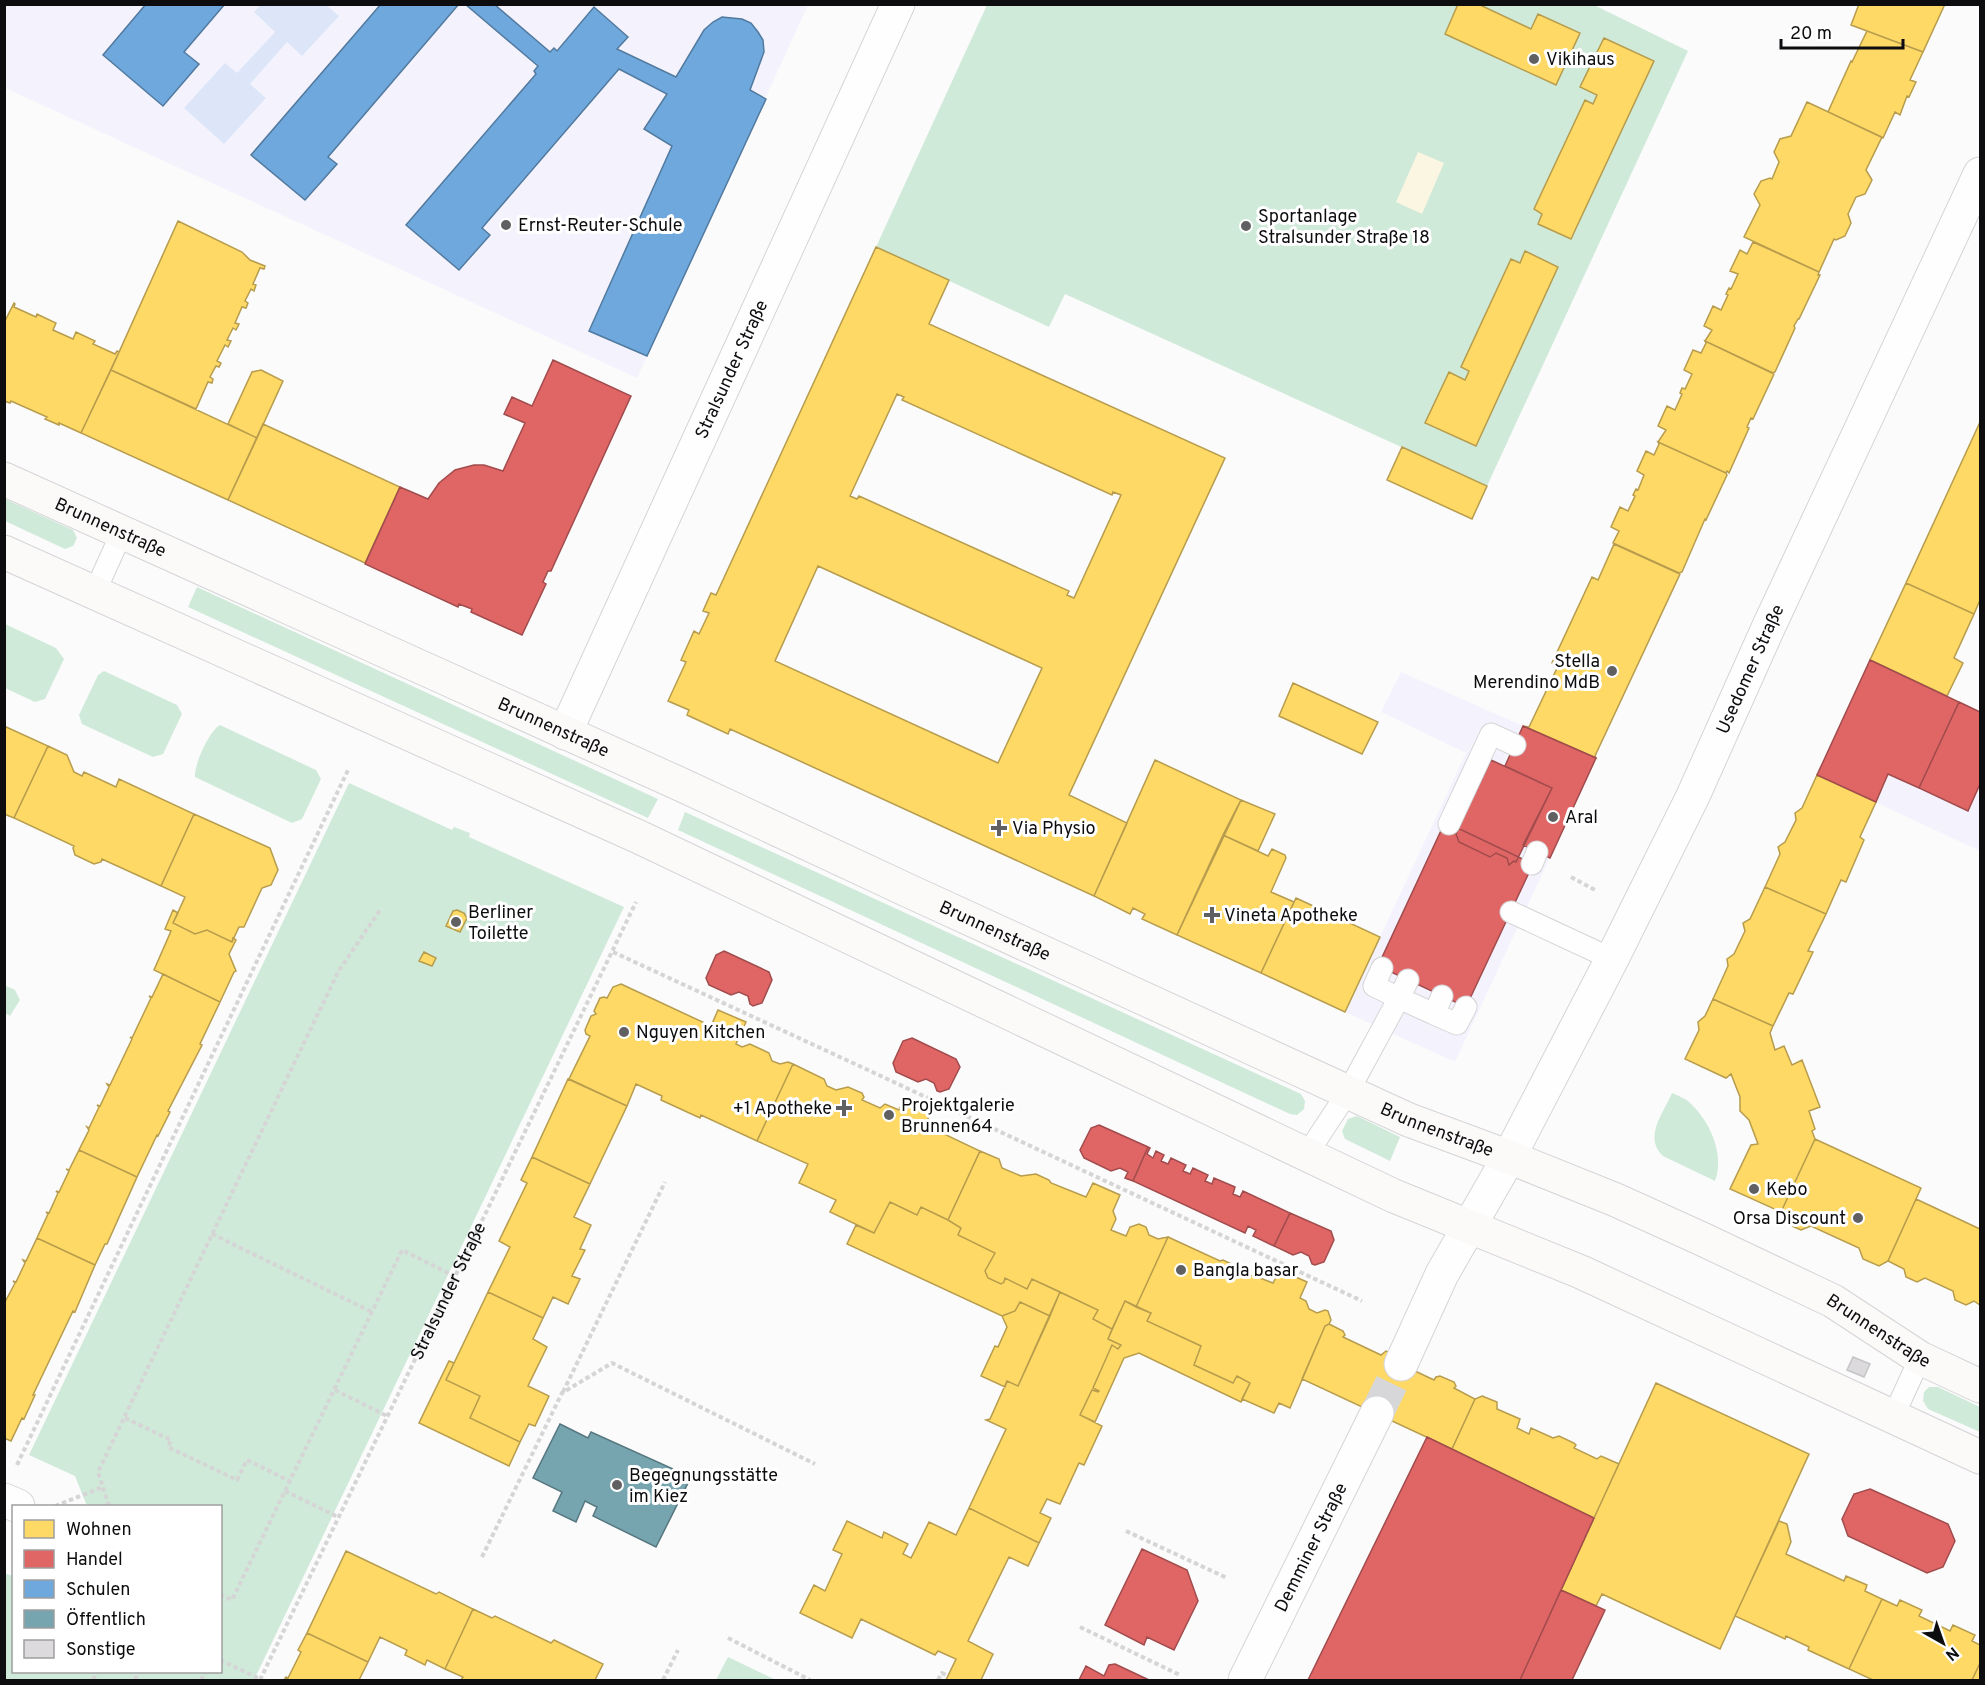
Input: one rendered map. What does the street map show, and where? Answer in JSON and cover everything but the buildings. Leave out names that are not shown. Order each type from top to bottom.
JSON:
[{"type":"main road","name":"Brunnenstraße","points":[[4,479],[682,784],[909,891],[1426,1127],[1616,1200],[1833,1301],[1920,1358],[1980,1386]]},
{"type":"main road","points":[[4,552],[639,837],[1394,1196],[1581,1272],[1980,1457]]},
{"type":"street","name":"Stralsunder Straße","points":[[565,733],[898,4]]},
{"type":"street","name":"Usedomer Straße","points":[[1469,1226],[1509,1157],[1612,959],[1693,796],[1769,626],[1980,174]]},
{"type":"street","points":[[1401,1364],[1442,1274],[1469,1226]]},
{"type":"street","name":"Demminer Straße","points":[[1245,1680],[1377,1413]]},
{"type":"street","points":[[10,1485],[18,1505]]},
{"type":"lane","points":[[94,594],[122,532]]},
{"type":"lane","points":[[1449,824],[1491,734],[1515,745]]},
{"type":"lane","points":[[1511,912],[1612,959]]},
{"type":"lane","points":[[1382,968],[1374,986],[1403,988],[1438,1005],[1457,1024],[1466,1006]]},
{"type":"lane","points":[[1307,1154],[1348,1092],[1403,988]]},
{"type":"lane","points":[[1893,1417],[1920,1358]]},
{"type":"path","points":[[10,1485],[348,770]]},
{"type":"path","points":[[1571,877],[1595,890]]},
{"type":"path","name":"Stralsunder Straße","points":[[260,1680],[636,902]]},
{"type":"path","points":[[109,1505],[99,1472],[338,972],[380,910]]},
{"type":"path","points":[[613,952],[1362,1301]]},
{"type":"path","points":[[482,1557],[665,1182]]},
{"type":"path","points":[[212,1234],[372,1312]]},
{"type":"path","points":[[222,1595],[232,1600],[402,1250],[454,1276]]},
{"type":"path","points":[[562,1393],[612,1363],[815,1464]]},
{"type":"path","points":[[334,1390],[387,1416]]},
{"type":"path","points":[[125,1418],[171,1440],[168,1447],[237,1480],[247,1460],[290,1481]]},
{"type":"path","points":[[58,1505],[103,1487]]},
{"type":"path","points":[[285,1491],[338,1517]]},
{"type":"path","points":[[1126,1531],[1227,1578]]},
{"type":"path","points":[[1080,1627],[1180,1675]]},
{"type":"path","points":[[728,1638],[810,1680]]},
{"type":"path","points":[[663,1680],[678,1650]]},
{"type":"path","points":[[222,1661],[260,1680]]},
{"type":"path","points":[[938,1680],[942,1673],[948,1676]]},
{"type":"shaded area","name":"Ernst-Reuter-Schule","points":[[5,5],[808,5],[637,378],[5,88]]},
{"type":"shaded area","points":[[1870,660],[1980,712],[1980,851],[1817,775]]},
{"type":"shaded area","points":[[1401,672],[1596,758],[1455,1062],[1345,1012],[1466,753],[1381,712]]},
{"type":"green space","name":"Sportanlage Stralsunder Straße 18","points":[[987,5],[1594,5],[1688,51],[1487,486],[1065,294],[1049,327],[876,247]]},
{"type":"green space","points":[[5,499],[73,530],[77,538],[73,546],[65,549],[5,521]]},
{"type":"green space","points":[[197,587],[658,799],[648,818],[188,607]]},
{"type":"green space","points":[[5,624],[56,648],[64,659],[45,699],[35,702],[5,688]]},
{"type":"green space","points":[[104,671],[177,705],[182,714],[163,754],[153,757],[82,724],[79,715],[98,675]]},
{"type":"green space","points":[[220,725],[316,770],[321,779],[302,819],[292,823],[195,777],[203,749],[211,734]]},
{"type":"green space","points":[[349,783],[452,830],[454,827],[470,833],[469,837],[624,907],[254,1680],[5,1680],[4,1573],[12,1576],[12,1673],[222,1673],[222,1505],[87,1505],[75,1476],[29,1455]]},
{"type":"green space","points":[[685,812],[1301,1094],[1305,1101],[1304,1109],[1297,1115],[1290,1114],[678,830]]},
{"type":"green space","points":[[4,985],[15,990],[20,1000],[10,1016],[5,1013]]},
{"type":"green space","points":[[1672,1093],[1689,1102],[1697,1110],[1714,1138],[1718,1160],[1715,1181],[1663,1156],[1657,1149],[1655,1133],[1657,1125]]},
{"type":"green space","points":[[1357,1116],[1400,1137],[1390,1161],[1345,1139],[1342,1131],[1348,1119]]},
{"type":"green space","points":[[1929,1387],[1938,1387],[1980,1407],[1980,1432],[1928,1409],[1923,1401],[1924,1392]]},
{"type":"green space","points":[[728,1657],[776,1680],[716,1680]]},
{"type":"sand","points":[[1418,152],[1444,163],[1422,214],[1396,202]]},
{"type":"water","points":[[261,4],[326,5],[339,16],[302,56],[287,42],[250,84],[266,98],[224,144],[184,108],[225,63],[237,73],[275,32],[254,12]]},
{"type":"tunnel","points":[[1377,1413],[1401,1364]]},
{"type":"place","name":"Vikihaus","points":[[1534,59]]},
{"type":"place","name":"Ernst-Reuter-Schule","points":[[506,225]]},
{"type":"place","name":"Sportanlage Stralsunder Straße 18","points":[[1246,226]]},
{"type":"place","name":"Stella Merendino MdB","points":[[1612,671]]},
{"type":"place","name":"Aral","points":[[1553,817]]},
{"type":"place","name":"Via Physio","points":[[999,828]]},
{"type":"place","name":"Vineta Apotheke","points":[[1212,915]]},
{"type":"place","name":"Berliner Toilette","points":[[456,922]]},
{"type":"place","name":"Nguyen Kitchen","points":[[624,1032]]},
{"type":"place","name":"+1 Apotheke","points":[[844,1108]]},
{"type":"place","name":"Projektgalerie Brunnen64","points":[[889,1115]]},
{"type":"place","name":"Kebo","points":[[1754,1189]]},
{"type":"place","name":"Orsa Discount","points":[[1858,1218]]},
{"type":"place","name":"Bangla basar","points":[[1181,1270]]},
{"type":"place","name":"Begegnungsstätte im Kiez","points":[[617,1485]]}]
